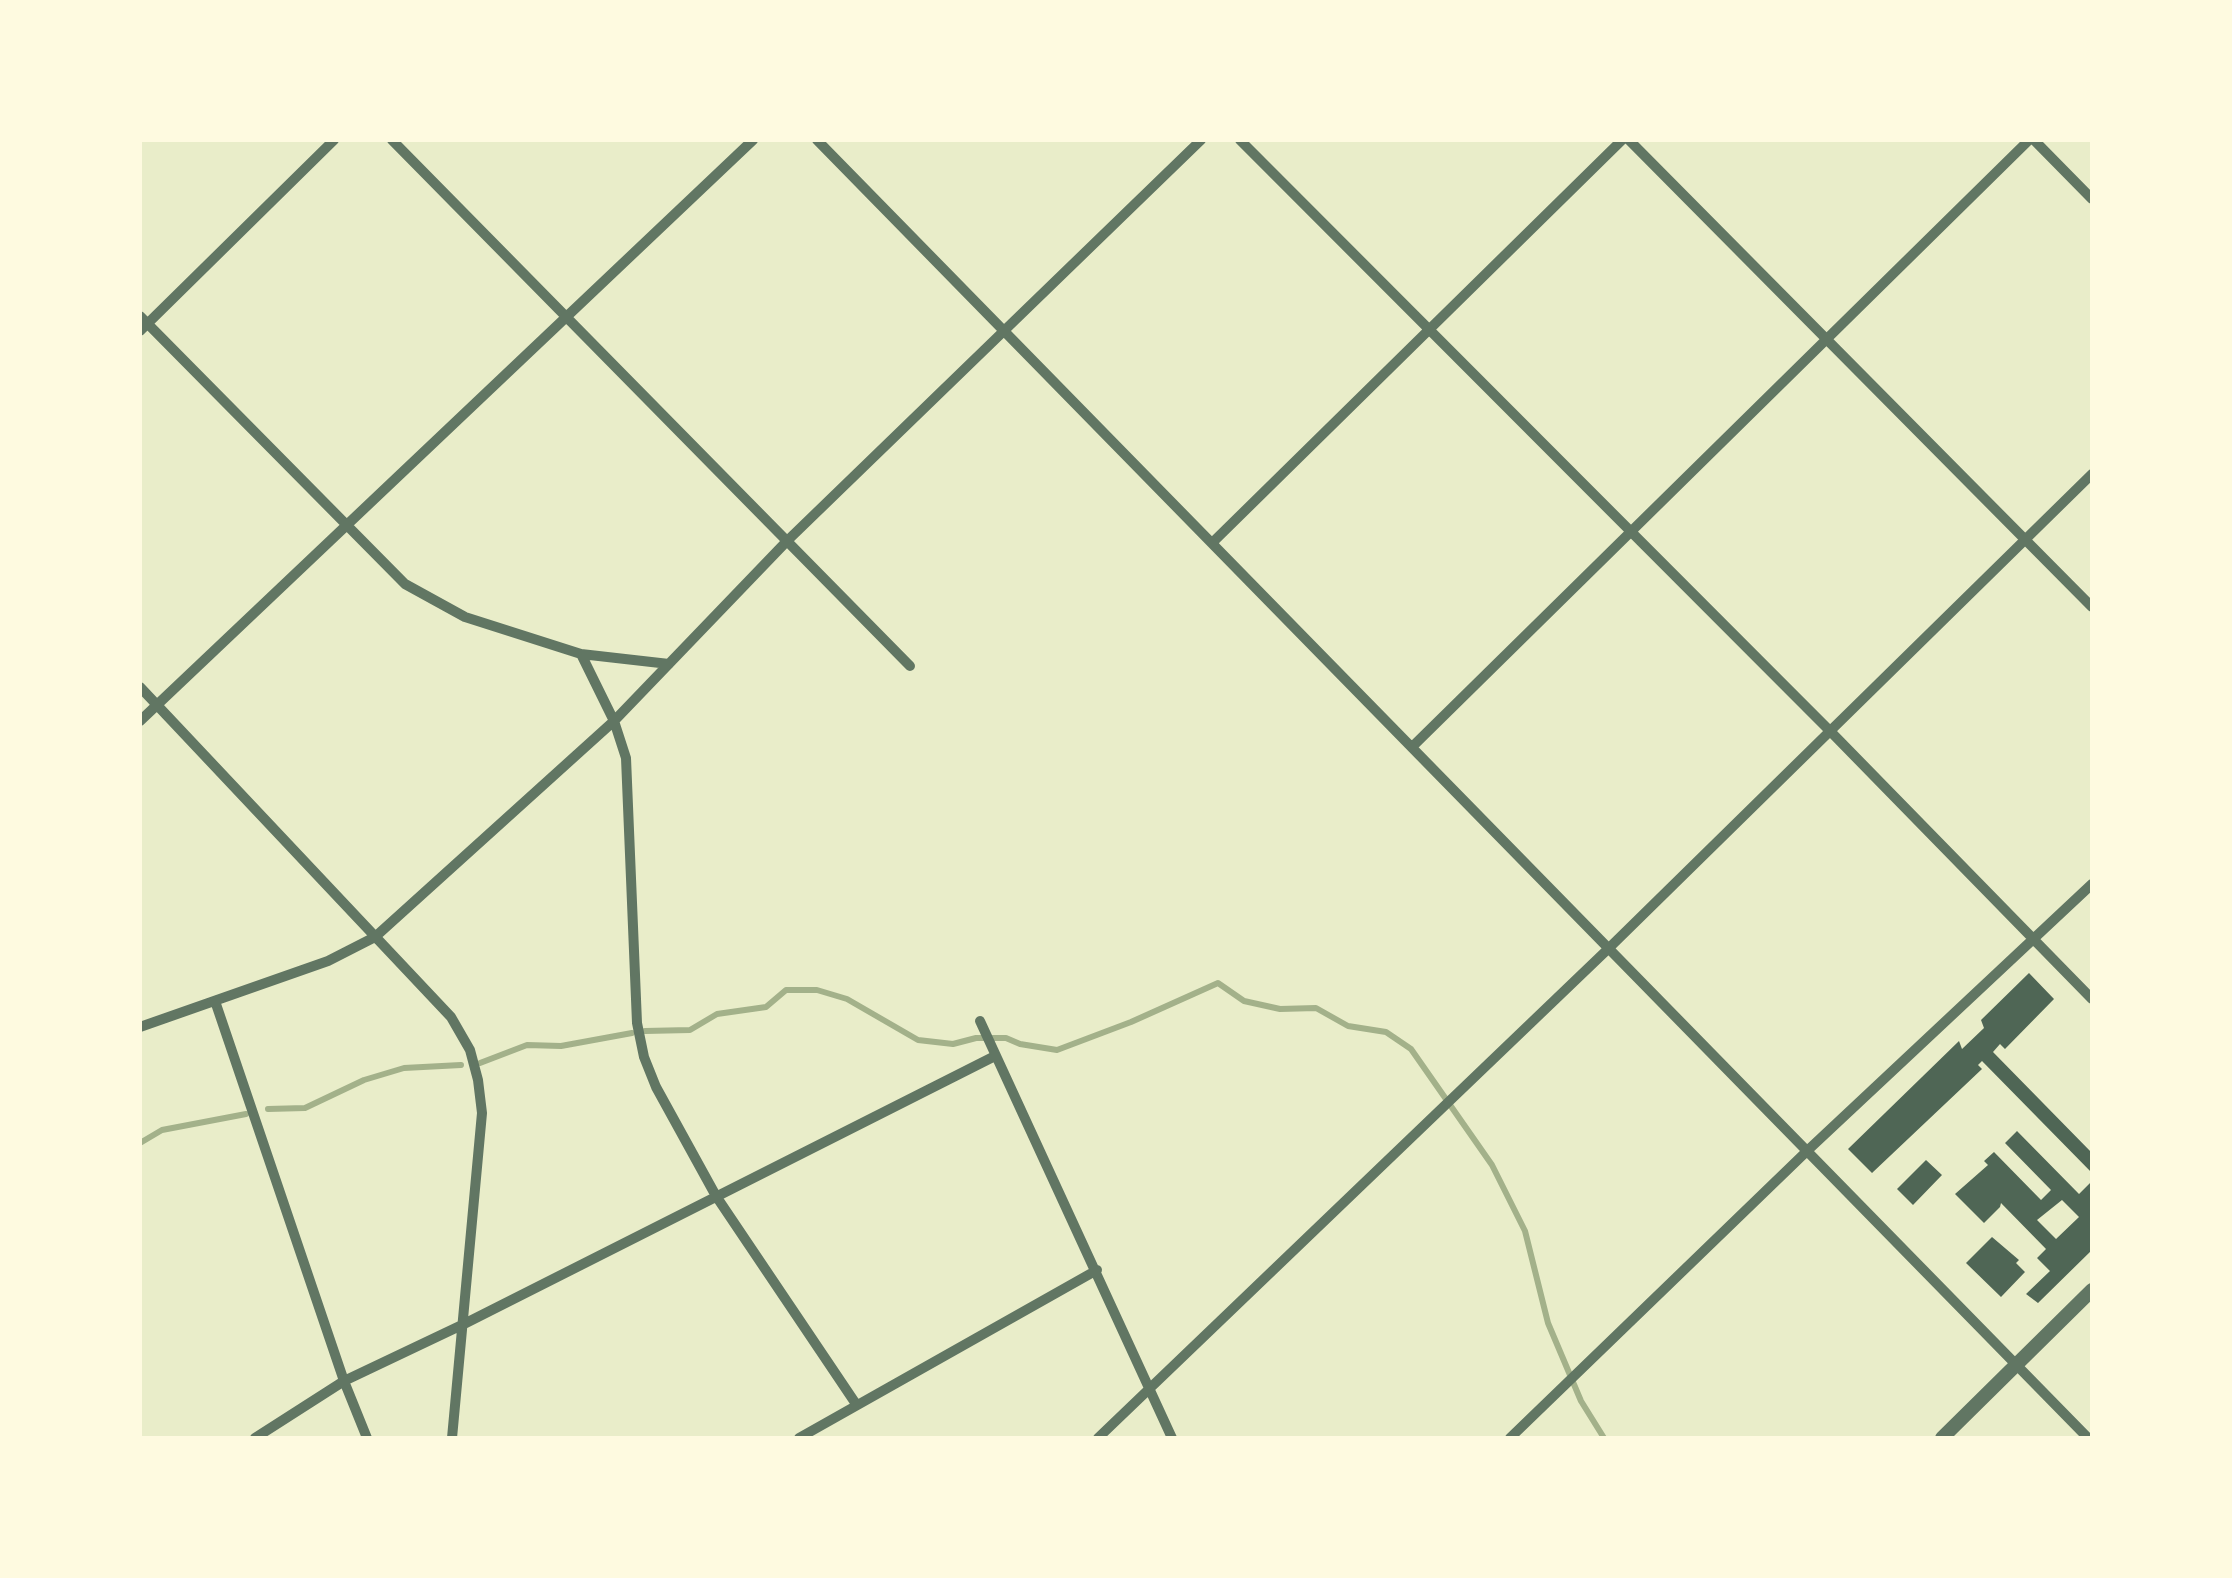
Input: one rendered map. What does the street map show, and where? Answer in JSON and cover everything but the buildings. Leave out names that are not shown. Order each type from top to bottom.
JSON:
[{"type":"street","points":[[334,140],[143,324],[404,584],[465,617],[581,654],[670,664]]},
{"type":"street","points":[[392,140],[910,666]]},
{"type":"street","points":[[140,720],[753,140]]},
{"type":"street","points":[[817,140],[2088,1438]]},
{"type":"street","points":[[140,1028],[328,961],[375,937],[614,722],[787,541],[1201,140]]},
{"type":"street","points":[[1240,140],[1832,732],[2092,1000]]},
{"type":"street","points":[[1212,543],[1626,140],[1829,339],[2092,607]]},
{"type":"street","points":[[1412,747],[2032,140],[2092,199]]},
{"type":"street","points":[[1098,1438],[1832,732],[2092,474]]},
{"type":"street","points":[[581,654],[614,722],[626,758],[637,1023],[656,1087],[716,1196],[856,1404]]},
{"type":"street","points":[[140,687],[451,1017],[470,1050],[482,1114],[452,1438]]},
{"type":"street","points":[[1510,1438],[1807,1151],[2092,884]]},
{"type":"street","points":[[215,1001],[367,1438]]},
{"type":"street","points":[[982,1026],[1172,1438]]},
{"type":"street","points":[[256,1438],[344,1381],[464,1324],[993,1052]]},
{"type":"street","points":[[798,1438],[1096,1270]]},
{"type":"street","points":[[1942,1438],[2092,1290]]},
{"type":"waterway","points":[[645,1031],[690,1030],[717,1014],[766,1007],[786,990],[817,990],[847,999],[918,1040],[953,1044],[976,1038],[1006,1038],[1057,1050],[1218,983],[1244,1001],[1280,1009],[1316,1008],[1348,1026],[1386,1032],[1411,1049],[1492,1165],[1525,1231],[1548,1323],[1581,1401],[1604,1438]]},
{"type":"waterway","points":[[480,1063],[527,1045],[561,1046],[632,1033]]},
{"type":"waterway","points":[[268,1109],[305,1108],[364,1080],[404,1068],[461,1065]]},
{"type":"waterway","points":[[140,1143],[162,1130],[246,1114]]}]
